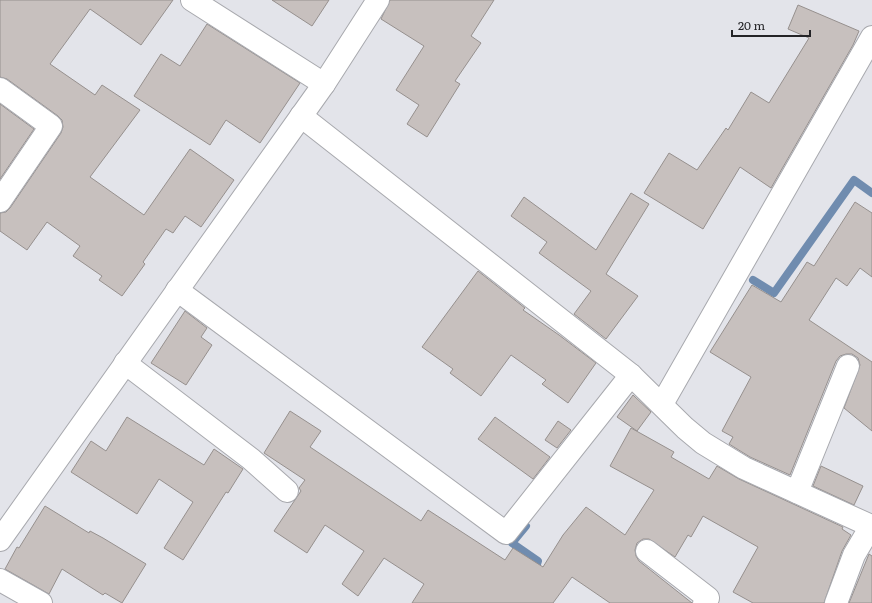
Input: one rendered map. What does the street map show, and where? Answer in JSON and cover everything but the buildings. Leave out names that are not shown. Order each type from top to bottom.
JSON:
[{"type":"street","points":[[192,0],[324,84]]},
{"type":"street","points":[[0,540],[124,363],[324,84],[378,0]]},
{"type":"street","points":[[662,404],[872,37]]},
{"type":"street","points":[[0,89],[51,126],[0,201]]},
{"type":"street","points":[[301,116],[631,375],[703,443],[744,468],[797,492],[869,534],[836,603]]},
{"type":"street","points":[[177,290],[506,533],[631,375]]},
{"type":"street","points":[[124,363],[251,459],[287,491]]},
{"type":"street","points":[[797,492],[848,366]]},
{"type":"street","points":[[647,551],[708,598],[704,603]]},
{"type":"street","points":[[0,580],[41,603]]},
{"type":"waterway","points":[[753,280],[774,293],[854,180],[872,193]]},
{"type":"waterway","points":[[526,526],[512,543],[538,561],[534,573]]}]
